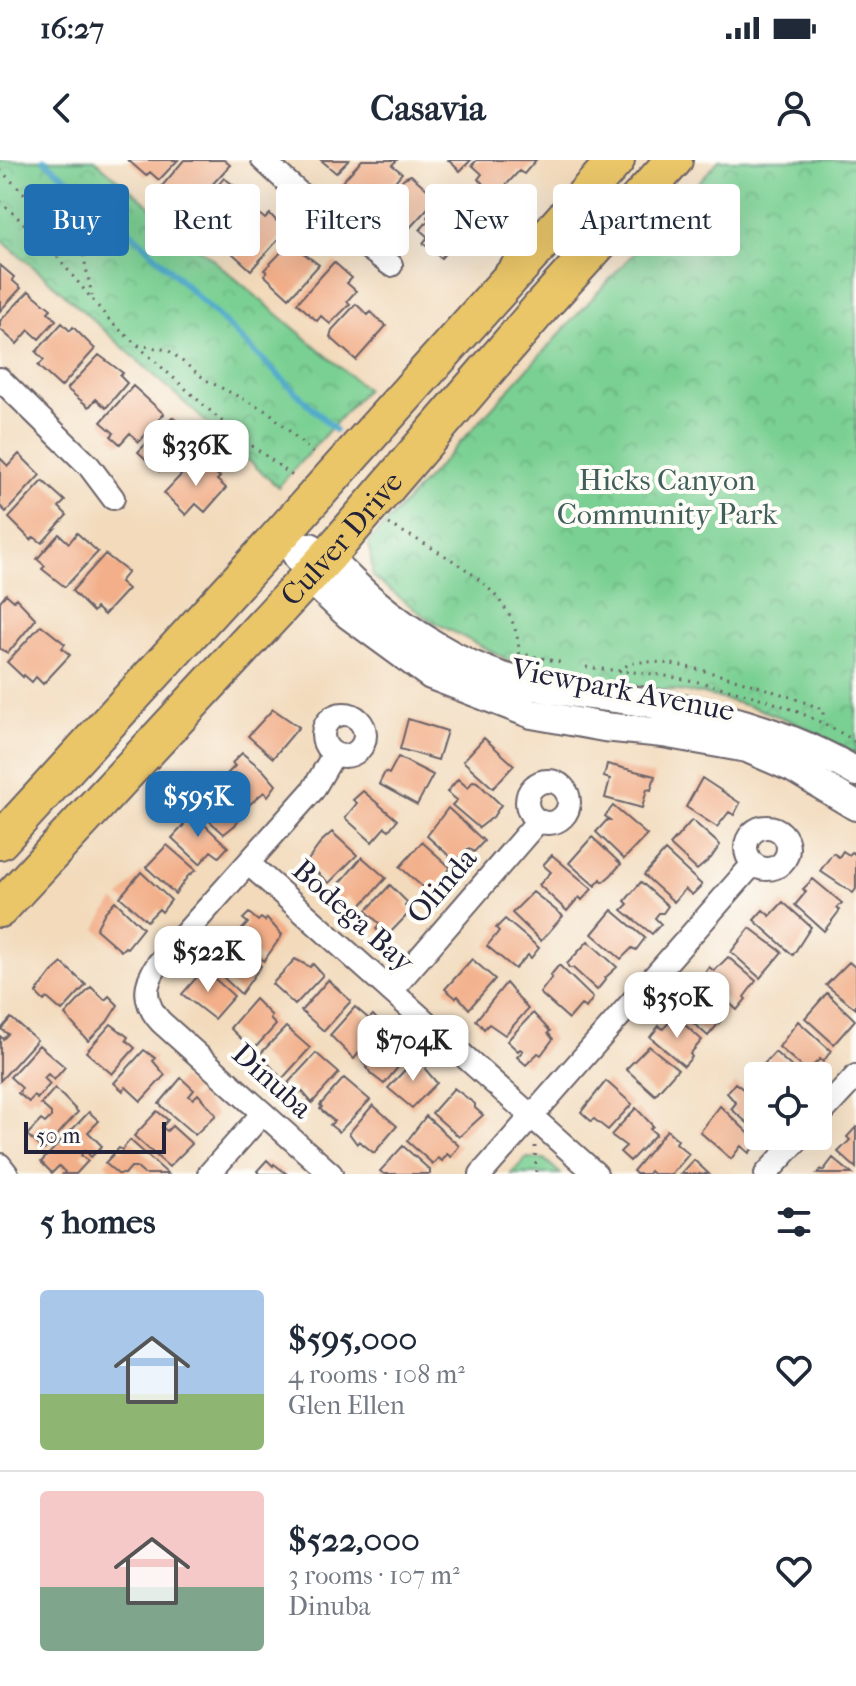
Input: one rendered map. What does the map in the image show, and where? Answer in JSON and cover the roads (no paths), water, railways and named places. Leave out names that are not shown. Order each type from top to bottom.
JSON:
[{"type":"main road","name":"Culver Drive","points":[[0,841],[283,532],[616,160]]},
{"type":"main road","name":"Culver Drive","points":[[0,909],[326,568],[532,317],[674,160]]},
{"type":"street","points":[[263,160],[322,214],[391,265]]},
{"type":"street","points":[[3,388],[89,466],[113,498]]},
{"type":"street","points":[[283,532],[326,568]]},
{"type":"street","name":"Viewpark Avenue","points":[[326,568],[420,635],[497,675],[570,694],[665,705],[735,720],[781,735],[827,755],[856,772]]},
{"type":"street","name":"Viewpark Avenue","points":[[326,568],[349,615],[431,675],[532,714],[747,748],[793,768],[855,803]]},
{"type":"street","points":[[248,863],[313,790],[334,754]]},
{"type":"street","name":"Olinda","points":[[391,991],[538,821]]},
{"type":"street","name":"Bodega Bay","points":[[248,863],[596,1174]]},
{"type":"street","name":"Dinuba","points":[[248,863],[148,978],[146,995],[149,1010],[331,1174]]},
{"type":"street","points":[[481,1174],[753,864]]},
{"type":"street","points":[[832,1103],[854,1081]]},
{"type":"street","points":[[209,1174],[263,1113]]},
{"type":"street","points":[[766,1174],[788,1150]]},
{"type":"street","points":[[0,1165],[7,1174]]},
{"type":"waterway","points":[[44,160],[129,230],[335,430]]},
{"type":"park label","name":"Hicks Canyon Community Park","points":[[667,497]]}]
